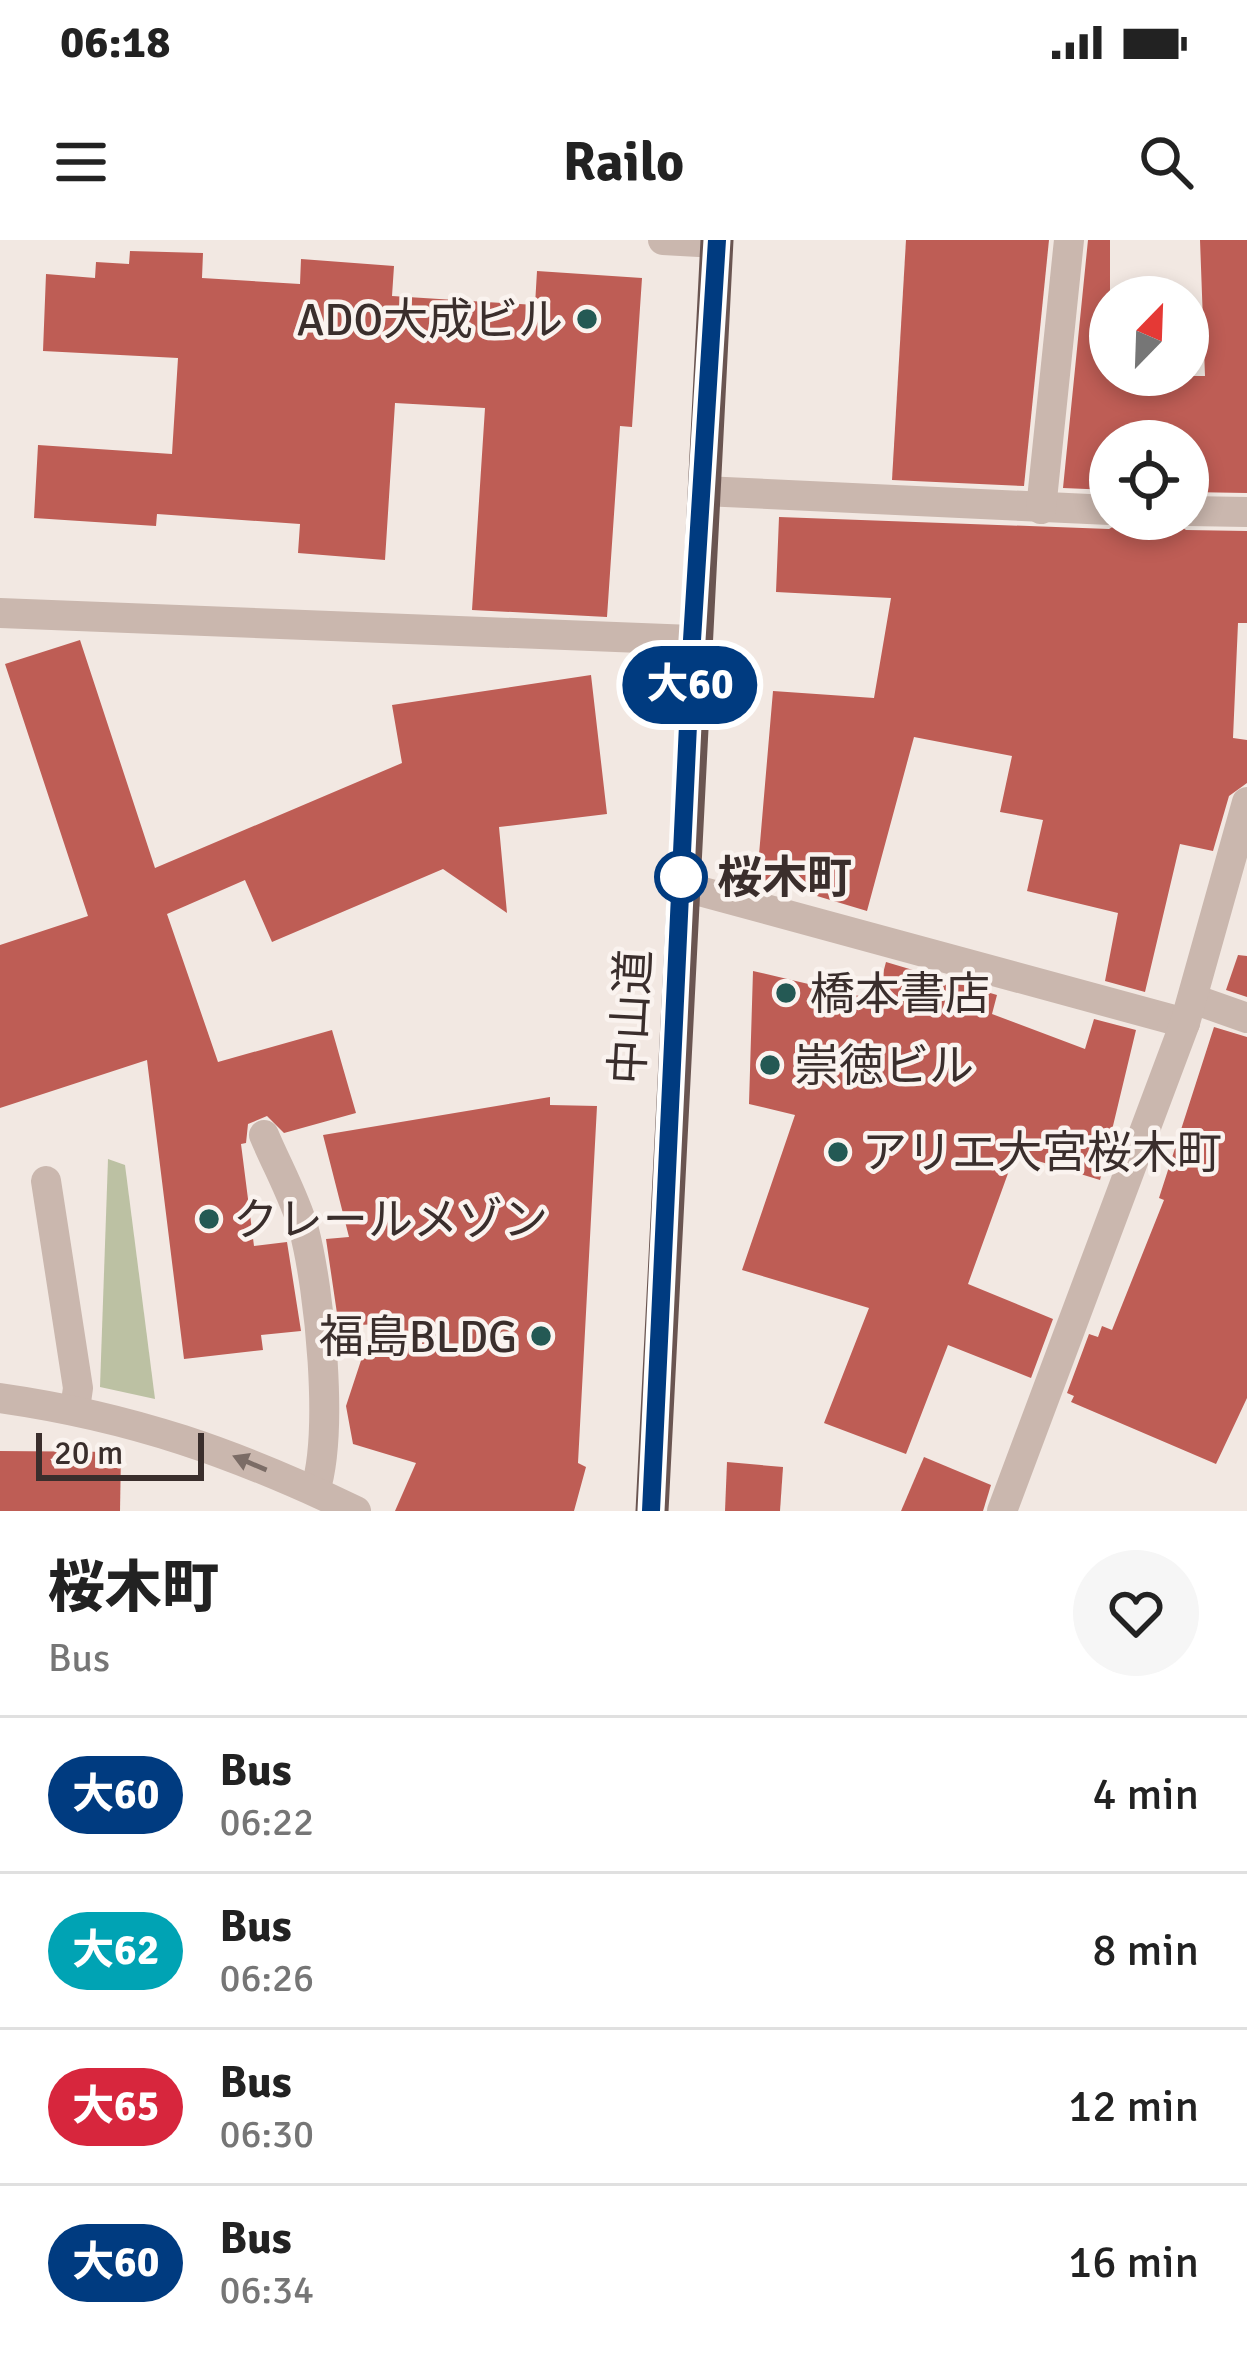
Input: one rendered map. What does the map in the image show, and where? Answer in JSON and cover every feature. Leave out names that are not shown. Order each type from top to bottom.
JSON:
[{"type":"highway","name":"中山道","points":[[652,1511],[692,640],[717,241]]},
{"type":"street","points":[[663,240],[717,241]]},
{"type":"street","points":[[1041,508],[1069,240]]},
{"type":"street","points":[[703,491],[1089,509]]},
{"type":"street","points":[[1209,511],[1247,512]]},
{"type":"street","points":[[0,613],[692,640]]},
{"type":"street","points":[[1002,1511],[1189,1011],[1247,802]]},
{"type":"street","points":[[681,886],[1189,1011],[1247,1018]]},
{"type":"street","points":[[264,1135],[304,1230],[320,1346],[325,1462],[315,1491]]},
{"type":"street","points":[[46,1180],[77,1388],[75,1409]]},
{"type":"street","points":[[0,1398],[75,1409],[199,1441],[356,1511]]},
{"type":"green space","points":[[108,1159],[125,1165],[155,1399],[100,1387]]},
{"type":"building","points":[[906,240],[1049,240],[1024,486],[892,480]]},
{"type":"building","points":[[1088,240],[1110,240],[1110,276],[1089,276],[1089,396],[1209,396],[1209,276],[1201,276],[1200,240],[1247,240],[1247,493],[1209,492],[1209,420],[1089,420],[1089,489],[1063,488]]},
{"type":"building","points":[[130,251],[203,253],[202,278],[300,284],[301,259],[394,266],[392,296],[535,305],[537,271],[642,278],[632,427],[620,426],[607,617],[472,610],[485,408],[395,403],[385,560],[298,553],[300,524],[157,514],[156,526],[34,518],[38,445],[172,454],[178,358],[43,351],[46,274],[95,278],[96,262],[129,264]]},
{"type":"building","points":[[779,517],[1089,528],[1089,540],[1209,540],[1209,530],[1247,531],[1247,623],[1238,623],[1233,738],[1247,740],[1247,783],[1229,796],[1213,851],[1180,844],[1145,992],[1105,981],[1118,913],[1027,891],[1043,820],[1000,812],[1012,756],[914,737],[867,911],[757,878],[773,691],[874,698],[891,598],[776,592]]},
{"type":"building","points":[[80,640],[155,868],[402,763],[392,705],[591,675],[607,814],[499,827],[507,913],[443,869],[272,942],[245,880],[167,914],[218,1062],[332,1030],[356,1113],[284,1133],[267,1116],[248,1124],[246,1143],[241,1144],[254,1246],[287,1242],[301,1331],[261,1335],[263,1350],[184,1359],[147,1060],[0,1108],[0,945],[88,916],[5,664]]},
{"type":"building","points":[[1238,955],[1247,956],[1247,997],[1226,990]]},
{"type":"building","points":[[886,962],[997,995],[992,1014],[1085,1049],[1094,1019],[1136,1030],[1100,1180],[1015,1154],[968,1284],[1053,1319],[1031,1378],[948,1345],[906,1454],[824,1423],[869,1308],[742,1270],[795,1115],[749,1104],[753,971],[876,1000]]},
{"type":"building","points":[[1214,1027],[1247,1037],[1247,1398],[1216,1464],[1071,1402],[1074,1396],[1067,1393],[1089,1334],[1098,1337],[1102,1326],[1112,1330],[1164,1200],[1159,1198]]},
{"type":"building","points":[[550,1097],[550,1105],[597,1106],[578,1463],[586,1467],[574,1511],[395,1511],[416,1463],[353,1444],[346,1406],[373,1324],[339,1327],[326,1239],[349,1237],[323,1135]]},
{"type":"building","points":[[0,1451],[121,1452],[120,1511],[0,1511]]},
{"type":"building","points":[[924,1457],[991,1485],[983,1511],[901,1511]]},
{"type":"building","points":[[727,1462],[783,1467],[780,1511],[725,1511]]},
{"type":"bus line","name":"大60","points":[[651,1511],[692,640],[717,240]]},
{"type":"place","name":"ADO大成ビル","points":[[587,319]]},
{"type":"place","name":"桜木町","points":[[681,877]]},
{"type":"place","name":"橋本書店","points":[[786,993]]},
{"type":"place","name":"崇徳ビル","points":[[770,1065]]},
{"type":"place","name":"アリエ大宮桜木町","points":[[838,1152]]},
{"type":"place","name":"クレールメゾン","points":[[209,1219]]},
{"type":"place","name":"福島BLDG","points":[[541,1336]]}]
